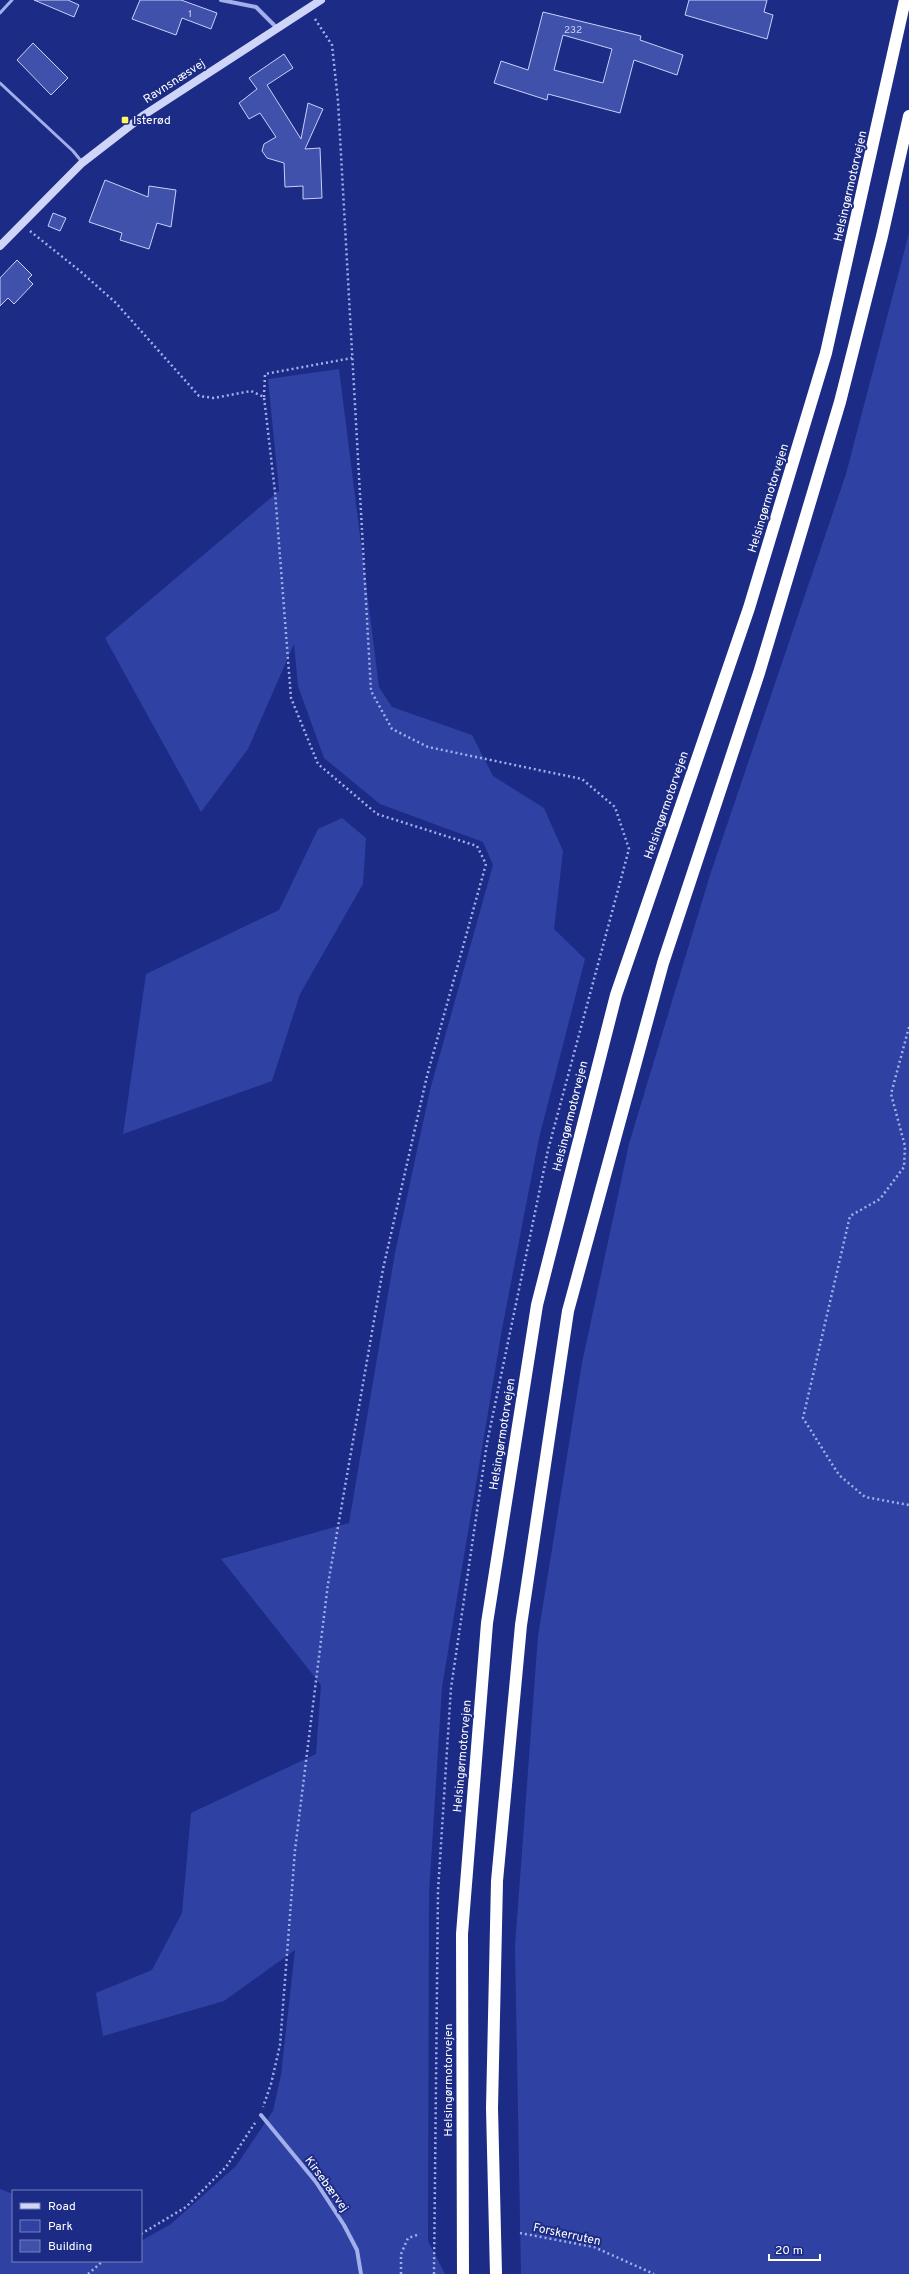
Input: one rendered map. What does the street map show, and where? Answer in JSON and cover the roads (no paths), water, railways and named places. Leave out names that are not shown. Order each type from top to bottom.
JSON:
[{"type":"highway","name":"Helsingørmotorvejen","points":[[463,2274],[463,1918],[487,1623],[537,1305],[616,995],[749,608],[826,353],[905,0]]},
{"type":"highway","points":[[496,2274],[492,2108],[497,1880],[521,1625],[568,1311],[663,963],[759,673],[834,424],[882,236],[909,116]]},
{"type":"main road","name":"Ravnsnæsvej","points":[[0,246],[82,163],[144,115],[321,0]]},
{"type":"street","points":[[221,0],[256,7],[278,28]]},
{"type":"street","name":"Kirsebærvej","points":[[261,2115],[316,2182],[344,2225],[357,2250],[362,2274]]},
{"type":"lane","points":[[0,13],[12,0]]},
{"type":"lane","points":[[0,83],[73,151],[82,163]]},
{"type":"lane","points":[[458,2274],[462,2249]]},
{"type":"place","name":"Isterød","points":[[125,120]]}]
